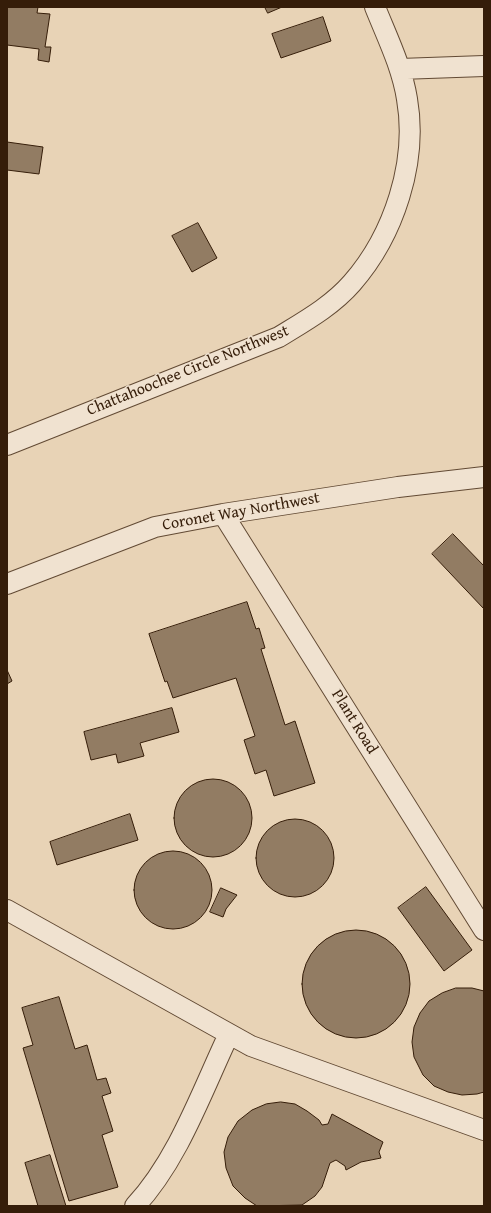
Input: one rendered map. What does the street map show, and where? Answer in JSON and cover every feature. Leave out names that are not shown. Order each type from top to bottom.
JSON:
[{"type":"street","name":"Chattahoochee Circle Northwest","points":[[7,445],[279,337],[318,314],[352,283],[377,249],[395,211],[407,166],[410,125],[407,99],[400,70],[375,7]]},
{"type":"street","points":[[400,70],[484,66]]},
{"type":"street","name":"Coronet Way Northwest","points":[[7,584],[155,527],[224,514],[398,487],[484,477]]},
{"type":"street","name":"Plant Road","points":[[224,514],[484,930]]},
{"type":"street","points":[[7,910],[251,1046],[484,1130]]},
{"type":"street","points":[[135,1206],[147,1193],[171,1158],[229,1034]]},
{"type":"building","points":[[7,7],[38,7],[37,13],[50,14],[45,47],[51,47],[49,62],[38,60],[39,49],[7,45]]},
{"type":"building","points":[[265,7],[282,7],[268,13]]},
{"type":"building","points":[[323,17],[331,41],[281,58],[272,34]]},
{"type":"building","points":[[7,142],[43,147],[39,174],[7,170]]},
{"type":"building","points":[[198,223],[217,258],[192,272],[172,236]]},
{"type":"building","points":[[453,534],[484,566],[484,609],[432,554]]},
{"type":"building","points":[[247,602],[256,629],[259,628],[265,648],[261,649],[285,725],[295,721],[315,783],[274,796],[266,770],[255,774],[244,740],[255,736],[236,678],[173,698],[167,681],[165,682],[149,634]]},
{"type":"building","points":[[7,670],[12,681],[7,684]]},
{"type":"building","points":[[172,708],[179,732],[140,743],[144,756],[118,763],[116,754],[91,760],[84,732]]},
{"type":"building","points":[[213,779],[228,782],[241,790],[249,803],[252,818],[249,833],[241,846],[228,854],[213,857],[198,854],[185,846],[177,833],[174,818],[177,803],[185,790],[198,782]]},
{"type":"building","points":[[130,814],[138,840],[57,865],[50,842]]},
{"type":"building","points":[[295,819],[310,822],[322,831],[331,843],[334,858],[331,873],[322,885],[310,894],[295,897],[280,894],[268,885],[259,873],[256,858],[259,843],[268,831],[280,822]]},
{"type":"building","points":[[173,851],[188,854],[195,858],[205,868],[209,875],[212,890],[209,905],[205,912],[195,922],[188,926],[173,929],[158,926],[151,922],[141,912],[137,905],[134,890],[137,875],[141,868],[151,858],[158,854]]},
{"type":"building","points":[[426,887],[472,950],[444,971],[398,908]]},
{"type":"building","points":[[221,888],[237,895],[226,909],[223,917],[210,912]]},
{"type":"building","points":[[356,930],[377,934],[394,946],[406,963],[410,984],[406,1005],[394,1022],[377,1034],[356,1038],[335,1034],[318,1022],[306,1005],[302,984],[306,963],[318,946],[335,934]]},
{"type":"building","points":[[456,988],[472,988],[484,991],[484,1092],[477,1094],[462,1095],[448,1092],[434,1086],[423,1075],[414,1057],[412,1042],[414,1027],[420,1013],[429,1001],[442,993]]},
{"type":"building","points":[[59,997],[75,1049],[87,1045],[97,1080],[106,1078],[111,1093],[102,1096],[113,1131],[102,1135],[118,1187],[69,1201],[23,1048],[33,1045],[22,1008]]},
{"type":"building","points":[[281,1102],[295,1104],[319,1120],[322,1125],[328,1124],[332,1114],[383,1142],[379,1152],[381,1158],[361,1162],[346,1170],[345,1166],[336,1160],[330,1163],[322,1187],[315,1196],[302,1205],[257,1206],[245,1198],[233,1186],[226,1168],[224,1152],[228,1137],[238,1121],[252,1110],[266,1104]]},
{"type":"building","points":[[50,1155],[66,1206],[38,1206],[25,1163]]}]
